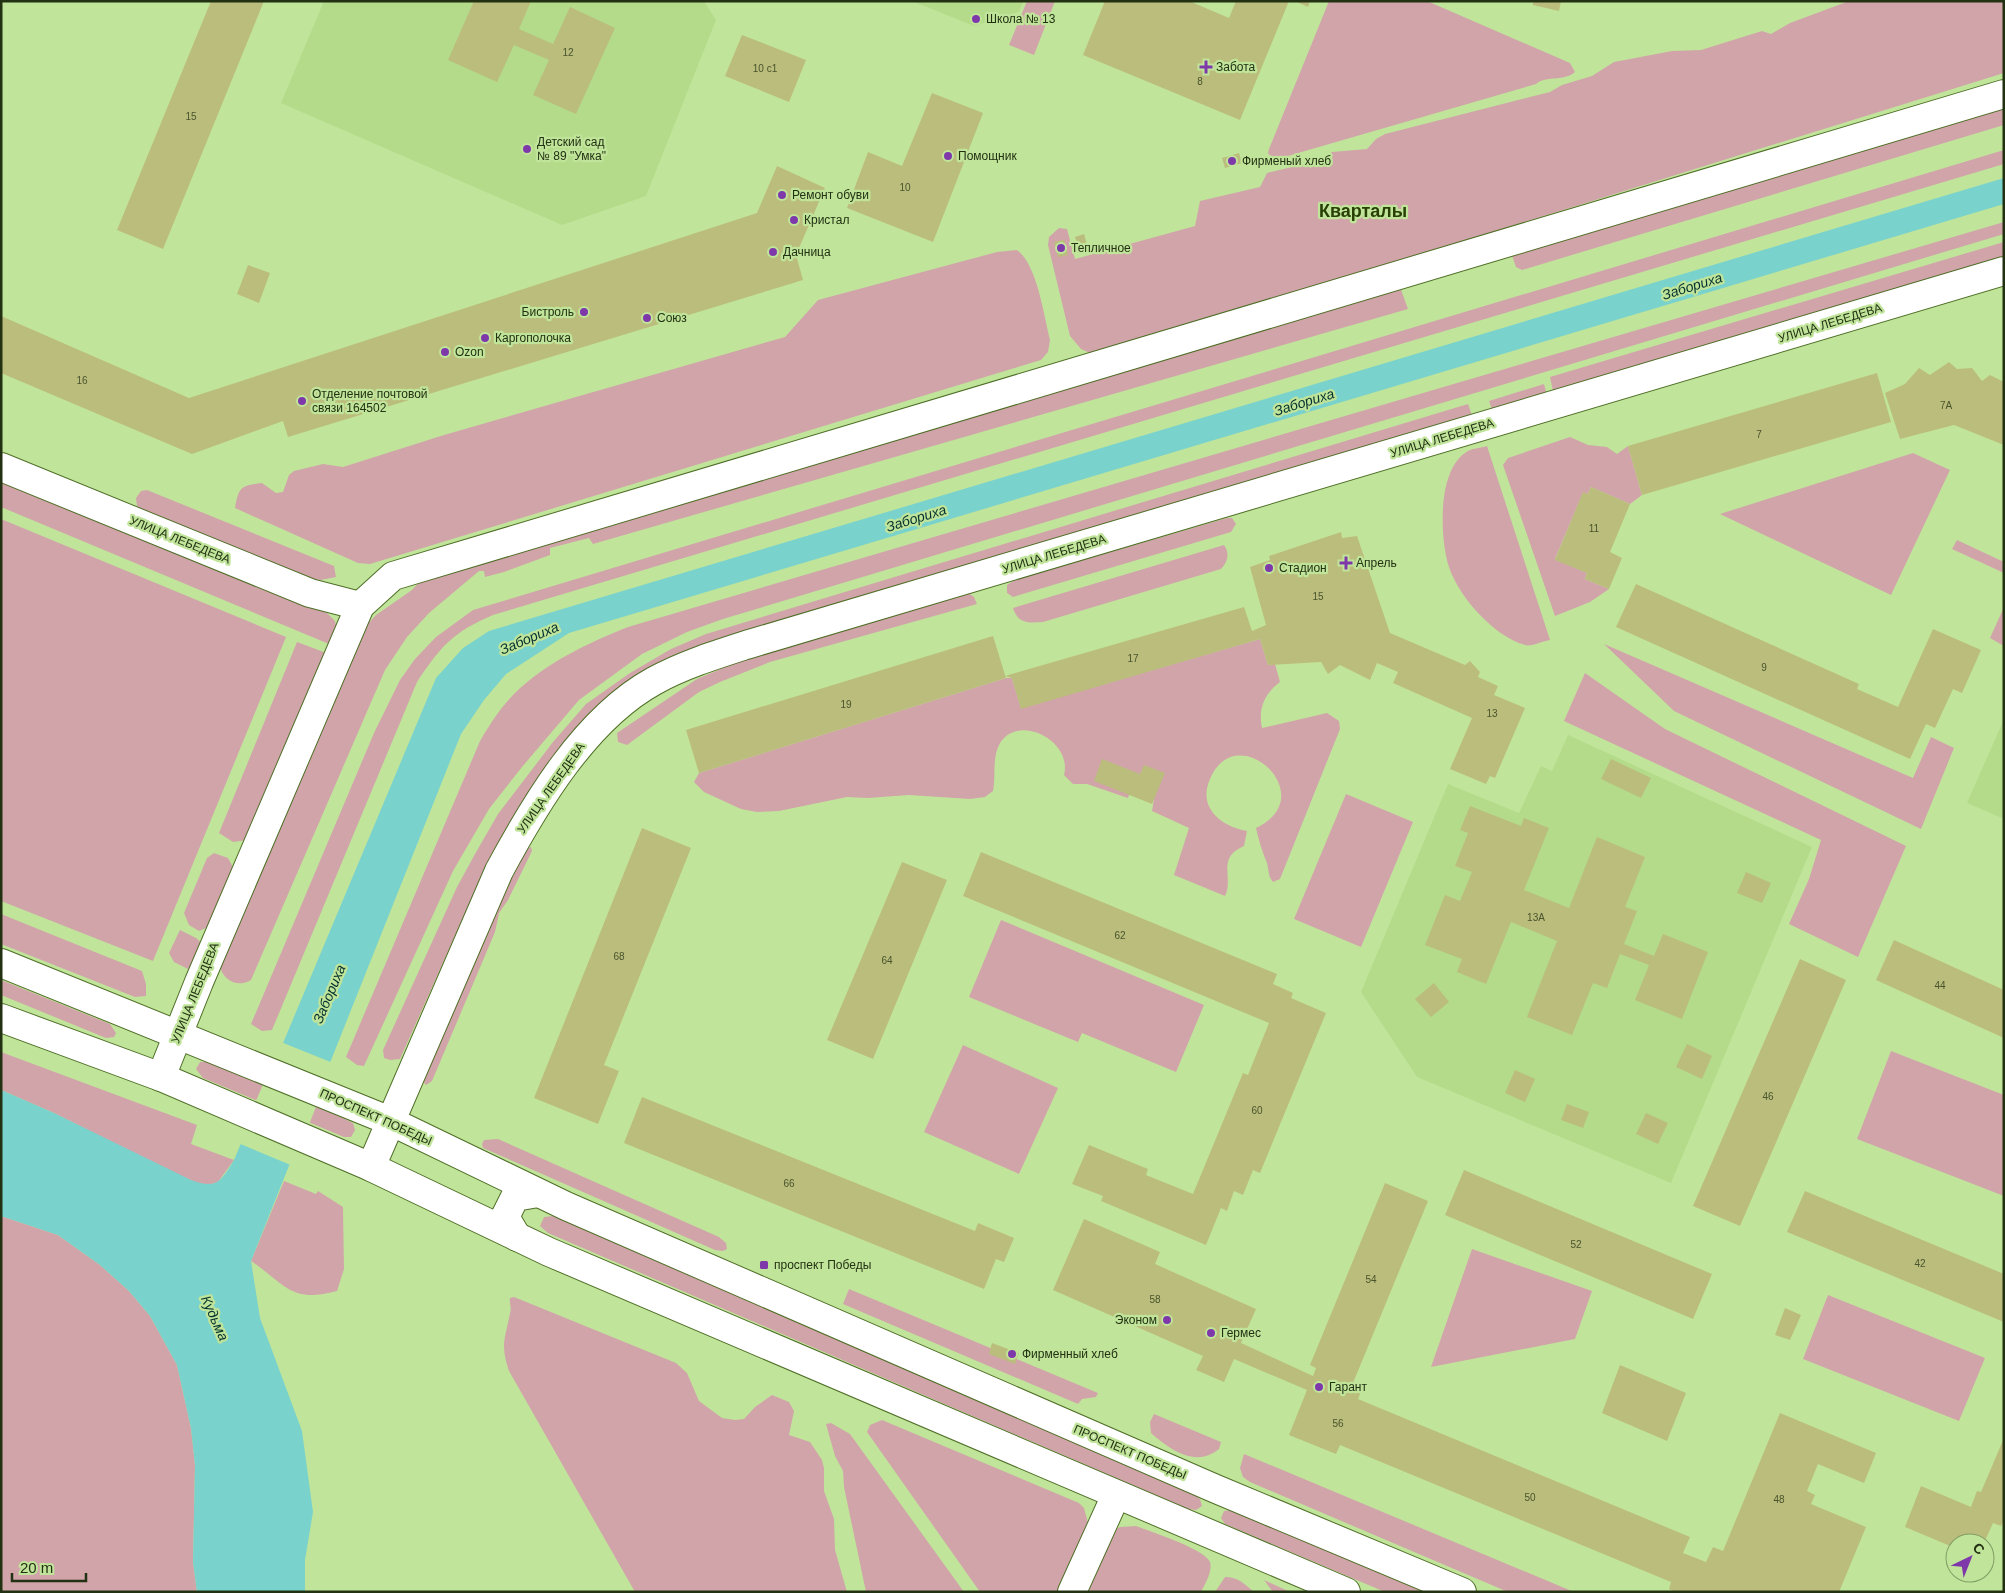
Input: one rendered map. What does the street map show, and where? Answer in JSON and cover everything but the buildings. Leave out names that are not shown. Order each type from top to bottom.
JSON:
[{"type":"street","name":"УЛИЦА ЛЕБЕДЕВА","points":[[162,1077],[178,1034],[360,606],[393,576],[2004,94]]},
{"type":"street","name":"УЛИЦА ЛЕБЕДЕВА","points":[[371,1167],[499,871],[518,836],[547,789],[598,725],[653,681],[692,664],[746,645],[2004,271]]},
{"type":"street","name":"УЛИЦА ЛЕБЕДЕВА","points":[[1,467],[310,593],[360,606]]},
{"type":"street","name":"ПРОСПЕКТ ПОБЕДЫ","points":[[1,962],[390,1121],[538,1193],[1207,1485],[1462,1592]]},
{"type":"street","points":[[1,1018],[162,1077],[371,1167],[517,1237],[1346,1592]]},
{"type":"street","points":[[517,1237],[505,1217],[515,1197],[538,1193]]},
{"type":"street","points":[[1072,1592],[1116,1495]]},
{"type":"shaded area","name":"Детский сад № 89 \"Умка\"","points":[[324,1],[704,1],[716,20],[646,196],[562,225],[281,103]]},
{"type":"shaded area","name":"Школа № 13","points":[[912,1],[1023,1],[1019,12],[974,26]]},
{"type":"shaded area","points":[[1027,1],[1055,1],[1034,55],[1009,45]]},
{"type":"shaded area","points":[[1329,1],[1427,1],[1570,63],[1575,72],[1566,77],[1540,81],[1536,84],[1274,160],[1268,153],[1269,149]]},
{"type":"shaded area","points":[[1849,1],[2004,1],[2004,73],[1106,352],[1090,353],[1081,349],[1070,336],[1048,245],[1049,237],[1059,228],[1067,229],[1075,259],[1195,226],[1200,201],[1260,187],[1267,173],[1317,161],[1332,152],[1367,149],[1376,139],[1385,134],[1550,92],[1562,85],[1592,76],[1614,62],[1672,51],[1701,50],[1762,31],[1771,34],[1790,23]]},
{"type":"shaded area","points":[[2004,94],[2004,125],[1522,270],[1516,267],[1508,244]]},
{"type":"shaded area","points":[[2004,150],[2004,164],[493,615],[479,621],[449,641],[433,659],[417,682],[272,1030],[262,1031],[251,1024],[374,733],[400,680],[415,659],[436,637],[473,610]]},
{"type":"shaded area","points":[[2004,222],[2004,234],[723,619],[687,632],[642,654],[579,700],[489,809],[453,871],[364,1066],[357,1065],[346,1057],[480,741],[504,705],[526,683],[553,663],[583,647],[628,627]]},
{"type":"shaded area","points":[[2004,242],[2004,258],[1553,391],[1550,377]]},
{"type":"shaded area","points":[[1017,250],[1024,257],[1035,278],[1050,340],[1048,352],[1041,360],[370,564],[358,563],[235,508],[240,492],[249,485],[262,483],[276,493],[283,492],[289,475],[294,471],[323,464],[343,467],[444,435],[785,337],[818,300],[997,252]]},
{"type":"shaded area","points":[[1399,284],[1408,309],[593,544],[589,538],[550,548],[550,555],[504,572],[485,577],[484,571],[479,571],[429,613],[407,637],[385,670],[251,980],[241,983],[232,982],[222,972],[220,967],[361,631],[376,615],[412,590],[425,576]]},
{"type":"shaded area","points":[[1544,384],[1547,395],[1493,412],[1489,401]]},
{"type":"shaded area","points":[[1468,404],[1473,418],[666,669],[499,844],[484,871],[400,1059],[390,1060],[384,1058],[383,1050],[457,887],[498,814],[553,742],[586,704],[630,673],[671,649],[706,634]]},
{"type":"shaded area","points":[[1570,437],[1588,445],[1607,447],[1617,454],[1628,446],[1642,495],[1630,504],[1591,487],[1588,494],[1583,493],[1555,559],[1587,573],[1585,579],[1609,589],[1590,602],[1555,616],[1503,465],[1508,458]]},
{"type":"shaded area","points":[[1487,446],[1550,640],[1534,645],[1525,645],[1513,640],[1489,624],[1478,613],[1459,588],[1448,564],[1445,552],[1443,503],[1451,472],[1458,460],[1468,451]]},
{"type":"shaded area","points":[[1913,453],[1950,470],[1891,595],[1720,514]]},
{"type":"shaded area","points":[[1,476],[322,608],[335,621],[338,634],[329,644],[1,507]]},
{"type":"shaded area","points":[[147,490],[334,566],[336,577],[321,580],[307,578],[144,512],[137,506],[136,498],[141,491]]},
{"type":"shaded area","points":[[1232,518],[1236,524],[1231,532],[1013,597],[1007,593],[1007,585],[1015,580]]},
{"type":"shaded area","points":[[1,519],[286,637],[153,961],[1,901]]},
{"type":"shaded area","points":[[1957,540],[2004,562],[2004,573],[1952,549]]},
{"type":"shaded area","points":[[1224,545],[1227,557],[1221,569],[1043,622],[1021,620],[1013,608]]},
{"type":"shaded area","points":[[967,592],[974,597],[977,604],[770,662],[699,692],[627,745],[618,742],[617,733],[697,679],[754,655]]},
{"type":"shaded area","points":[[2004,607],[2004,646],[1990,638]]},
{"type":"shaded area","points":[[1260,639],[1268,665],[1275,664],[1280,682],[1266,697],[1264,702],[1261,714],[1262,728],[1327,713],[1339,721],[1340,729],[1280,879],[1273,882],[1269,875],[1256,828],[1275,814],[1281,798],[1278,782],[1268,768],[1254,758],[1238,756],[1222,762],[1210,779],[1207,789],[1209,807],[1221,820],[1238,829],[1247,831],[1244,846],[1230,856],[1225,896],[1174,875],[1189,828],[1152,811],[1155,793],[1132,786],[1128,798],[1087,784],[1073,784],[1064,775],[1064,762],[1060,751],[1052,741],[1041,734],[1029,731],[1018,731],[1007,735],[999,745],[996,756],[993,791],[985,797],[970,799],[909,795],[868,798],[847,797],[779,811],[757,812],[741,809],[704,792],[694,782],[699,773],[1006,678],[1012,678],[1021,708]]},
{"type":"shaded area","points":[[297,642],[329,654],[247,840],[233,842],[219,833]]},
{"type":"shaded area","points":[[1604,644],[1913,778],[1931,737],[1954,748],[1921,829],[1674,711]]},
{"type":"shaded area","points":[[1585,673],[1665,729],[1906,846],[1858,957],[1789,924],[1809,879],[1821,840],[1564,721]]},
{"type":"shaded area","points":[[2004,719],[2004,819],[1967,803]]},
{"type":"shaded area","points":[[1568,735],[1812,847],[1671,1183],[1417,1077],[1361,992],[1448,784],[1519,813],[1541,766],[1552,771]]},
{"type":"shaded area","points":[[1346,794],[1413,822],[1361,947],[1294,919]]},
{"type":"shaded area","points":[[531,847],[532,851],[508,900],[499,913],[495,932],[432,1081],[426,1085],[420,1077],[516,852]]},
{"type":"shaded area","points":[[214,853],[228,858],[236,873],[213,925],[199,931],[189,925],[184,913],[207,858]]},
{"type":"shaded area","points":[[1,914],[142,971],[146,984],[146,996],[135,997],[1,944]]},
{"type":"shaded area","points":[[1001,920],[1204,1005],[1176,1072],[1082,1033],[1078,1042],[969,997]]},
{"type":"shaded area","points":[[180,930],[196,938],[204,945],[192,971],[174,962],[169,953]]},
{"type":"shaded area","points":[[1,980],[110,1024],[116,1033],[114,1037],[106,1038],[1,995]]},
{"type":"shaded area","points":[[963,1045],[1058,1088],[1019,1174],[924,1132]]},
{"type":"shaded area","points":[[1891,1051],[2004,1095],[2004,1196],[1857,1139]]},
{"type":"shaded area","points":[[1,1052],[197,1125],[191,1144],[234,1160],[218,1182],[205,1186],[171,1172],[54,1113],[1,1090]]},
{"type":"shaded area","points":[[200,1062],[209,1062],[343,1118],[353,1123],[355,1130],[351,1137],[344,1137],[203,1078],[196,1069]]},
{"type":"shaded area","points":[[498,1139],[719,1237],[726,1243],[727,1249],[723,1251],[715,1250],[483,1148],[484,1140]]},
{"type":"shaded area","points":[[284,1181],[316,1194],[318,1191],[343,1207],[344,1269],[337,1291],[309,1295],[290,1290],[251,1261]]},
{"type":"shaded area","points":[[1,1216],[58,1235],[100,1265],[129,1291],[150,1316],[177,1365],[191,1428],[195,1465],[193,1562],[197,1592],[1,1592]]},
{"type":"shaded area","points":[[553,1216],[1194,1494],[1200,1499],[1202,1506],[1196,1510],[1188,1509],[548,1233],[540,1226],[544,1217]]},
{"type":"shaded area","points":[[1472,1249],[1592,1291],[1575,1339],[1431,1367]]},
{"type":"shaded area","points":[[849,1289],[1098,1393],[1096,1397],[1082,1399],[1078,1404],[843,1304]]},
{"type":"shaded area","points":[[1828,1295],[1985,1358],[1959,1421],[1803,1359]]},
{"type":"shaded area","points":[[514,1297],[676,1363],[687,1373],[699,1401],[722,1418],[744,1419],[755,1407],[772,1395],[789,1402],[794,1411],[789,1435],[810,1442],[822,1460],[824,1491],[834,1519],[835,1550],[847,1592],[635,1592],[509,1371],[504,1342],[511,1311],[510,1298]]},
{"type":"shaded area","points":[[1154,1414],[1221,1442],[1219,1449],[1201,1457],[1192,1457],[1175,1451],[1151,1433],[1150,1422]]},
{"type":"shaded area","points":[[882,1420],[1079,1503],[1084,1508],[1088,1523],[1058,1592],[980,1592],[867,1432],[870,1425]]},
{"type":"shaded area","points":[[831,1423],[850,1434],[964,1592],[866,1592],[844,1487],[843,1471],[835,1456],[826,1424]]},
{"type":"shaded area","points":[[1244,1454],[1574,1592],[1508,1592],[1250,1482],[1243,1477],[1240,1468]]},
{"type":"shaded area","points":[[1232,1510],[1425,1592],[1385,1592],[1225,1524],[1221,1518],[1224,1511]]},
{"type":"shaded area","points":[[1136,1526],[1188,1546],[1206,1557],[1211,1566],[1201,1592],[1082,1592],[1110,1532],[1120,1527]]},
{"type":"shaded area","points":[[1225,1577],[1237,1579],[1254,1592],[1215,1592]]},
{"type":"shaded area","points":[[1264,1580],[1288,1591],[1290,1592],[1273,1592]]},
{"type":"water","points":[[2004,178],[2004,204],[569,633],[506,674],[484,700],[461,734],[251,1261],[260,1318],[302,1431],[313,1512],[305,1560],[305,1592],[197,1592],[193,1562],[195,1465],[191,1428],[177,1365],[150,1316],[129,1291],[100,1265],[58,1235],[1,1216],[1,1090],[54,1113],[191,1180],[213,1184],[222,1178],[234,1160],[436,678],[463,648],[489,631]]},
{"type":"pier","points":[[281,1042],[333,1063],[293,1166],[238,1143]]},
{"type":"place","name":"Школа № 13","points":[[976,19]]},
{"type":"place","name":"Забота","points":[[1206,67]]},
{"type":"place","name":"Детский сад № 89 \"Умка\"","points":[[527,149]]},
{"type":"place","name":"Помощник","points":[[948,156]]},
{"type":"place","name":"Фирменый хлеб","points":[[1232,161]]},
{"type":"place","name":"Ремонт обуви","points":[[782,195]]},
{"type":"place","name":"Кристал","points":[[794,220]]},
{"type":"place","name":"Тепличное","points":[[1061,248]]},
{"type":"place","name":"Дачница","points":[[773,252]]},
{"type":"place","name":"Бистроль","points":[[584,312]]},
{"type":"place","name":"Союз","points":[[647,318]]},
{"type":"place","name":"Каргополочка","points":[[485,338]]},
{"type":"place","name":"Ozon","points":[[445,352]]},
{"type":"place","name":"Отделение почтовой связи 164502","points":[[302,401]]},
{"type":"place","name":"Апрель","points":[[1346,563]]},
{"type":"place","name":"Стадион","points":[[1269,568]]},
{"type":"place","name":"проспект Победы","points":[[764,1265]]},
{"type":"place","name":"Эконом","points":[[1167,1320]]},
{"type":"place","name":"Гермес","points":[[1211,1333]]},
{"type":"place","name":"Фирменный хлеб","points":[[1012,1354]]},
{"type":"place","name":"Гарант","points":[[1319,1387]]},
{"type":"district","name":"Кварталы","points":[[1363,211]]},
{"type":"water label","name":"Забориха","points":[[1692,286]]},
{"type":"water label","name":"Забориха","points":[[1304,402]]},
{"type":"water label","name":"Забориха","points":[[916,518]]},
{"type":"water label","name":"Забориха","points":[[529,638]]},
{"type":"water label","name":"Забориха","points":[[329,994]]},
{"type":"water label","name":"Кудьма","points":[[215,1318]]}]
